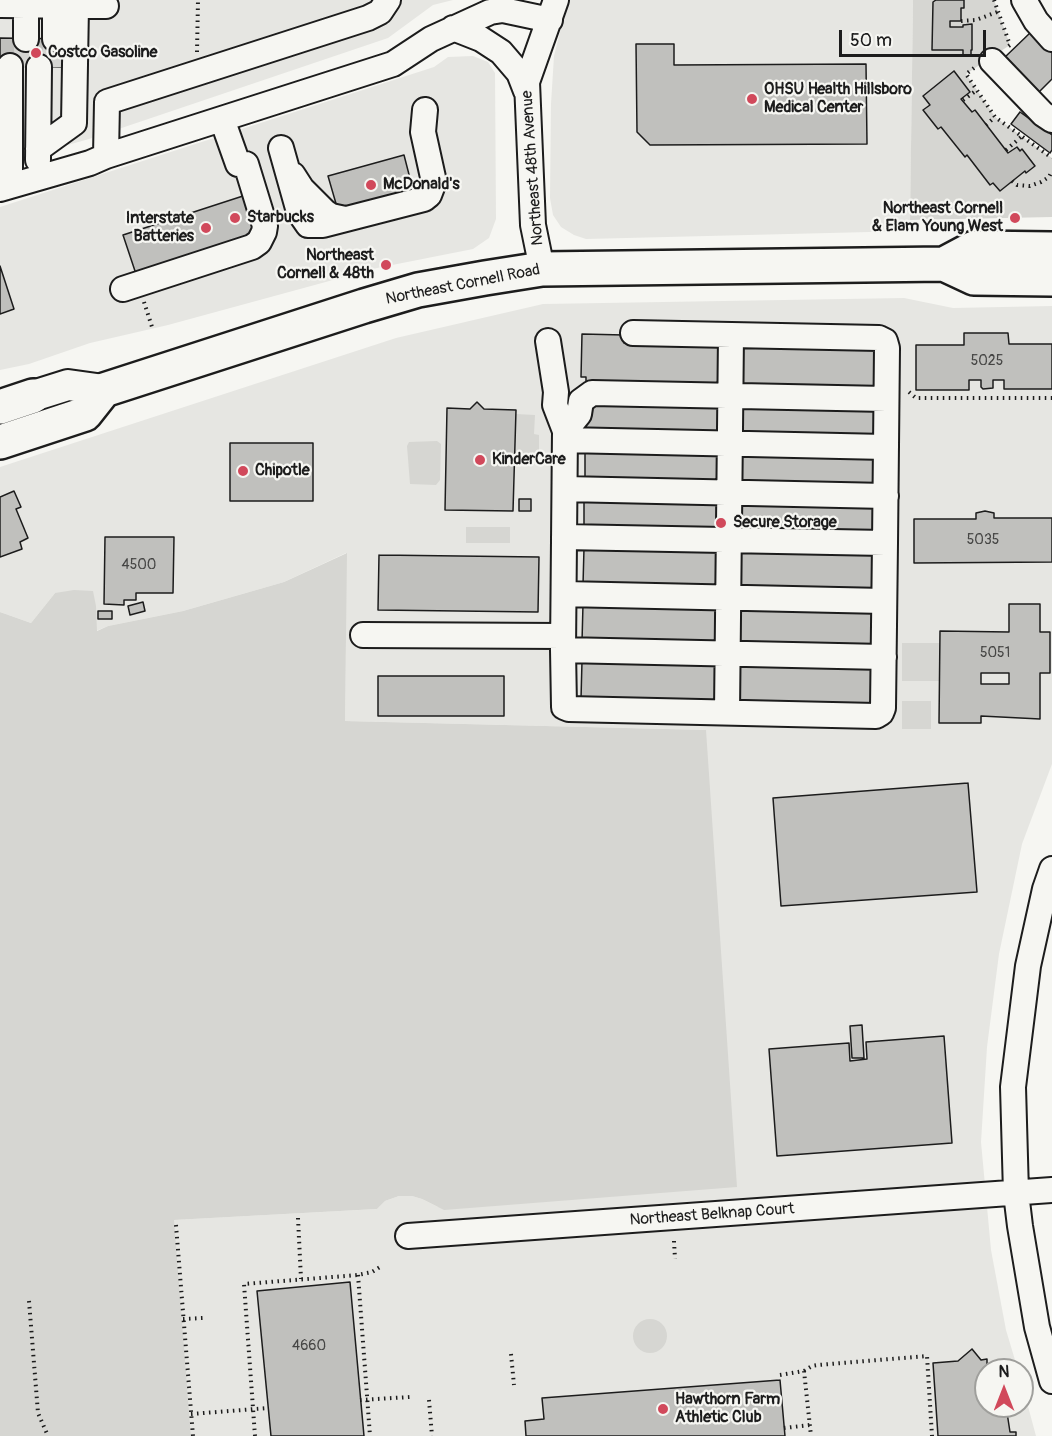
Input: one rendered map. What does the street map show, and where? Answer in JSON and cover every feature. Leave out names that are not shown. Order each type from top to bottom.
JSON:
[{"type":"highway","name":"Northeast Cornell Road","points":[[944,264],[974,248],[1052,249]]},
{"type":"highway","name":"Northeast Cornell Road","points":[[104,390],[418,290],[542,269],[944,264],[974,278],[1052,279]]},
{"type":"highway","points":[[0,441],[85,414],[104,390]]},
{"type":"highway","name":"Northeast Cornell Road","points":[[0,407],[33,396]]},
{"type":"main road","name":"Northeast Cornell Road","points":[[33,396],[68,385],[104,390]]},
{"type":"street","points":[[106,156],[107,102],[368,18],[380,12],[388,0]]},
{"type":"street","points":[[1024,0],[1036,21],[1052,39]]},
{"type":"street","points":[[39,6],[105,6]]},
{"type":"street","points":[[39,6],[40,39],[39,6]]},
{"type":"street","points":[[38,149],[74,123],[39,6]]},
{"type":"street","points":[[18,183],[90,163],[393,64],[431,39],[490,12],[553,10]]},
{"type":"street","name":"Northeast 48th Avenue","points":[[542,269],[533,225],[526,91],[529,72],[553,10]]},
{"type":"street","points":[[453,28],[482,39],[501,52],[519,73],[526,91]]},
{"type":"street","points":[[992,61],[1049,112]]},
{"type":"street","points":[[39,67],[66,121],[38,149],[18,183],[39,67]]},
{"type":"street","points":[[345,219],[424,199],[429,195],[434,182],[423,132],[425,110]]},
{"type":"street","points":[[123,289],[252,247],[259,242],[265,226],[222,119]]},
{"type":"street","points":[[548,341],[556,392],[555,405],[565,436],[564,707],[569,709],[876,716],[881,713],[884,657],[886,447],[897,394],[885,341],[879,339],[633,333]]},
{"type":"street","points":[[727,712],[731,335]]},
{"type":"street","points":[[0,390],[33,396]]},
{"type":"street","points":[[565,436],[579,414],[581,401],[592,393],[730,396],[897,394]]},
{"type":"street","points":[[565,436],[730,444],[886,447]]},
{"type":"street","points":[[565,489],[885,496]]},
{"type":"street","points":[[564,537],[885,543]]},
{"type":"street","points":[[564,594],[884,601]]},
{"type":"street","points":[[363,635],[563,643],[727,654],[884,657]]},
{"type":"street","points":[[1052,869],[1028,966],[1016,1048],[1013,1087],[1016,1193],[1029,1287],[1052,1381]]},
{"type":"street","name":"Northeast Belknap Court","points":[[408,1236],[1052,1190]]},
{"type":"path","points":[[961,21],[976,21],[997,12]]},
{"type":"path","points":[[963,100],[977,90]]},
{"type":"path","points":[[986,125],[995,117]]},
{"type":"path","points":[[1006,150],[1022,137]]},
{"type":"path","points":[[1012,182],[1017,185],[1030,186],[1049,177],[1052,171]]},
{"type":"path","points":[[148,314],[153,330]]},
{"type":"path","points":[[897,394],[916,398],[1052,398]]},
{"type":"path","points":[[298,1218],[301,1279]]},
{"type":"path","points":[[176,1225],[193,1436]]},
{"type":"path","points":[[674,1241],[675,1259]]},
{"type":"path","points":[[255,1436],[244,1284],[358,1275],[372,1272],[380,1267]]},
{"type":"path","points":[[358,1275],[370,1436]]},
{"type":"path","points":[[29,1301],[38,1413],[48,1436]]},
{"type":"path","points":[[183,1319],[203,1318]]},
{"type":"path","points":[[511,1354],[514,1385]]},
{"type":"path","points":[[780,1375],[804,1371],[818,1365],[927,1356],[932,1436]]},
{"type":"path","points":[[804,1371],[811,1436]]},
{"type":"path","points":[[360,1400],[410,1397]]},
{"type":"path","points":[[429,1400],[432,1436]]},
{"type":"path","points":[[191,1414],[268,1408]]},
{"type":"path","points":[[784,1428],[810,1425]]},
{"type":"shaded area","points":[[0,0],[453,0],[433,5],[388,38],[89,139],[0,164]]},
{"type":"shaded area","points":[[568,0],[913,0],[910,231],[586,239],[561,227],[553,215],[550,198],[551,104],[554,56]]},
{"type":"shaded area","points":[[913,0],[936,0],[933,2],[932,50],[963,50],[963,55],[970,55],[972,25],[950,27],[950,21],[961,21],[961,8],[964,0],[994,0],[1010,45],[966,74],[995,117],[1052,158],[1052,217],[910,220]],"holes":[[[954,71],[970,91],[961,99],[972,112],[1008,153],[1016,147],[1020,151],[1022,149],[1035,166],[1000,191],[993,183],[990,185],[967,155],[964,157],[941,127],[938,129],[930,105],[923,97]]]},
{"type":"shaded area","points":[[473,56],[488,62],[495,73],[496,219],[489,238],[473,249],[377,268],[168,325],[90,343],[29,364],[0,370],[0,207],[434,67],[448,57]]},
{"type":"shaded area","points":[[904,298],[953,308],[1052,306],[1052,764],[1022,844],[999,954],[987,1047],[981,1142],[991,1250],[1006,1330],[1014,1358],[974,1358],[974,1418],[1031,1418],[1036,1436],[191,1436],[173,1220],[377,1209],[385,1201],[399,1196],[412,1196],[438,1207],[706,730],[345,721],[346,553],[284,582],[183,611],[108,626],[96,631],[96,606],[55,593],[31,623],[0,612],[0,467],[396,338],[543,304]]},
{"type":"shaded area","points":[[516,414],[535,415],[534,434],[539,435],[539,463],[515,463]]},
{"type":"shaded area","points":[[437,441],[441,444],[440,480],[436,485],[410,484],[407,446],[409,442]]},
{"type":"shaded area","points":[[466,527],[510,527],[510,543],[466,543]]},
{"type":"shaded area","points":[[347,553],[345,721],[706,730],[737,1187],[444,1210],[422,1199],[399,1196],[385,1201],[377,1209],[174,1220],[191,1436],[0,1436],[0,612],[31,623],[55,593],[74,590],[93,591],[97,631],[108,626],[183,611],[284,582]]},
{"type":"shaded area","points":[[902,643],[943,643],[943,681],[902,681]]},
{"type":"shaded area","points":[[902,701],[931,701],[931,729],[902,729]]},
{"type":"shaded area","points":[[650,1319],[662,1324],[667,1336],[662,1348],[650,1353],[638,1348],[633,1336],[638,1324]]},
{"type":"building","points":[[936,0],[964,0],[964,8],[961,8],[961,21],[950,21],[950,27],[972,24],[971,55],[963,55],[963,50],[932,50],[933,2]]},
{"type":"building","points":[[1031,32],[1052,53],[1052,79],[1038,93],[1004,58]]},
{"type":"building","name":"Costco Gasoline","points":[[0,38],[72,39],[72,67],[0,66]]},
{"type":"building","name":"OHSU Health Hillsboro Medical Center","points":[[636,44],[674,44],[674,65],[866,64],[867,144],[650,145],[637,132]]},
{"type":"building","points":[[954,71],[970,92],[961,99],[972,112],[975,110],[1008,153],[1017,147],[1020,151],[1022,149],[1035,166],[1000,191],[993,183],[990,185],[967,155],[965,157],[941,127],[938,129],[923,110],[930,105],[923,96]]},
{"type":"building","points":[[1020,112],[1052,135],[1050,153],[1011,124]]},
{"type":"building","name":"McDonald's","points":[[404,155],[414,194],[339,214],[328,176]]},
{"type":"building","points":[[246,195],[255,224],[248,238],[136,274],[123,235]]},
{"type":"building","points":[[0,266],[14,309],[0,314]]},
{"type":"building","points":[[964,333],[1008,333],[1009,344],[1052,344],[1052,389],[1004,389],[1004,380],[993,380],[993,388],[983,389],[981,380],[969,380],[969,390],[916,390],[916,345],[964,345]]},
{"type":"building","points":[[582,334],[624,335],[624,343],[721,345],[720,386],[586,383],[586,377],[581,377]]},
{"type":"building","points":[[742,344],[876,347],[875,388],[741,385]]},
{"type":"building","name":"KinderCare","points":[[477,402],[484,409],[516,410],[513,511],[445,510],[447,408],[470,409]]},
{"type":"building","points":[[586,403],[721,406],[720,434],[586,431]]},
{"type":"building","points":[[740,406],[875,408],[874,437],[740,434]]},
{"type":"building","points":[[230,443],[313,443],[313,501],[230,501]]},
{"type":"building","points":[[585,451],[720,454],[719,482],[585,479]]},
{"type":"building","points":[[740,453],[875,456],[874,484],[740,481]]},
{"type":"building","points":[[14,491],[21,507],[16,509],[28,538],[20,542],[22,549],[0,557],[0,497]]},
{"type":"building","points":[[519,499],[531,499],[531,511],[519,511]]},
{"type":"building","points":[[584,499],[719,502],[718,530],[584,527]]},
{"type":"building","points":[[740,502],[874,505],[874,533],[739,530]]},
{"type":"building","points":[[985,511],[994,513],[994,518],[1052,518],[1052,562],[914,563],[914,519],[976,519],[976,513]]},
{"type":"building","points":[[105,537],[174,537],[173,593],[136,593],[136,600],[124,600],[124,605],[104,604]]},
{"type":"building","points":[[584,548],[718,550],[717,588],[583,585]]},
{"type":"building","points":[[738,550],[872,553],[872,591],[737,588]]},
{"type":"building","points":[[379,555],[539,557],[538,612],[378,610]]},
{"type":"building","points":[[143,602],[145,611],[130,615],[128,606]]},
{"type":"building","points":[[583,604],[717,607],[716,644],[582,642]]},
{"type":"building","points":[[1009,604],[1040,604],[1040,632],[1050,632],[1050,673],[1040,673],[1040,719],[981,716],[981,723],[939,723],[940,631],[1009,632]],"holes":[[[981,673],[1009,673],[1009,684],[981,684]]]},
{"type":"building","points":[[738,607],[873,610],[872,647],[737,644]]},
{"type":"building","points":[[98,611],[112,611],[112,619],[98,619]]},
{"type":"building","points":[[582,661],[716,664],[715,702],[581,699]]},
{"type":"building","points":[[738,665],[872,667],[871,705],[737,702]]},
{"type":"building","points":[[378,676],[504,676],[504,716],[378,716]]},
{"type":"building","points":[[968,783],[977,892],[781,906],[773,798]]},
{"type":"building","points":[[862,1025],[864,1058],[852,1058],[850,1026]]},
{"type":"building","points":[[944,1036],[952,1143],[777,1156],[769,1049],[849,1043],[850,1061],[867,1059],[866,1042]]},
{"type":"building","points":[[350,1282],[364,1436],[271,1436],[257,1291]]},
{"type":"building","points":[[972,1349],[979,1358],[974,1358],[974,1418],[1008,1418],[1010,1432],[1016,1432],[1016,1436],[938,1436],[933,1363],[958,1361]]},
{"type":"building","name":"Hawthorn Farm Athletic Club","points":[[780,1380],[785,1436],[526,1436],[525,1421],[544,1419],[542,1398]]},
{"type":"tunnel","points":[[26,39],[26,67]]},
{"type":"tunnel","points":[[55,39],[55,67]]},
{"type":"place","name":"Costco Gasoline","points":[[36,53]]},
{"type":"place","name":"OHSU Health Hillsboro Medical Center","points":[[752,99]]},
{"type":"place","name":"McDonald's","points":[[371,185]]},
{"type":"place","name":"Starbucks","points":[[235,218]]},
{"type":"place","name":"Northeast Cornell & Elam Young West","points":[[1015,218]]},
{"type":"place","name":"Interstate Batteries","points":[[206,228]]},
{"type":"place","name":"Northeast Cornell & 48th","points":[[386,265]]},
{"type":"place","name":"KinderCare","points":[[480,460]]},
{"type":"place","name":"Chipotle","points":[[243,471]]},
{"type":"place","name":"Secure Storage","points":[[721,523]]},
{"type":"place","name":"Hawthorn Farm Athletic Club","points":[[663,1409]]}]
